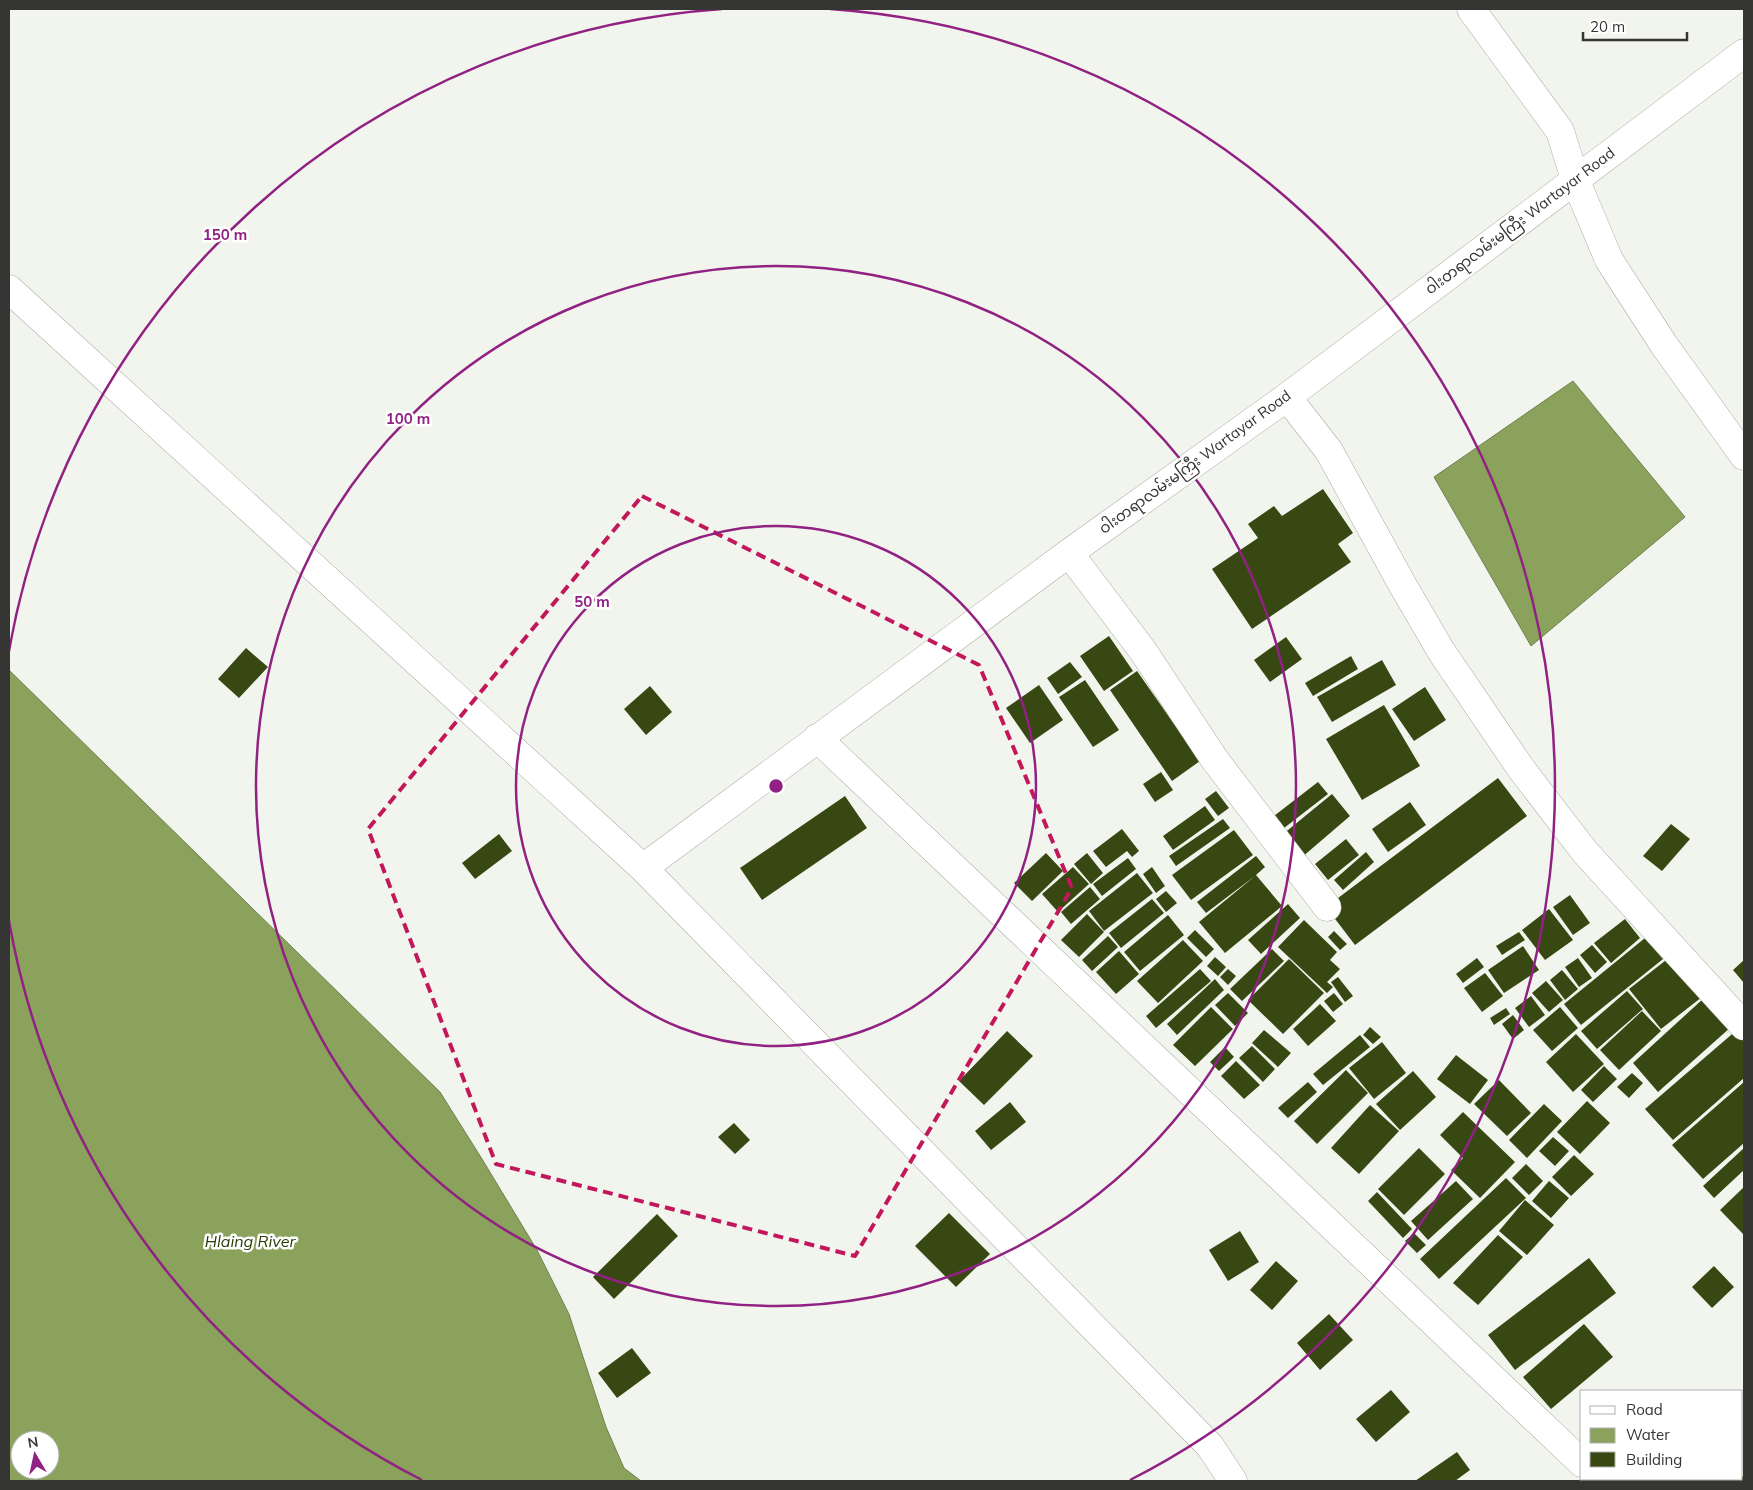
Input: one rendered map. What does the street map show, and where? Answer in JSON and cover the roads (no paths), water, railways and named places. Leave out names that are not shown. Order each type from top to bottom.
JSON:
[{"type":"street","points":[[1471,9],[1560,131],[1575,179],[1609,260],[1664,345],[1744,456]]},
{"type":"street","name":"ဝါးတရာလမ်းမကြီး Wartayar Road","points":[[643,868],[1069,553],[1287,397],[1744,53]]},
{"type":"street","points":[[9,289],[643,868],[1210,1446],[1233,1481]]},
{"type":"street","points":[[1287,397],[1330,451],[1402,584],[1441,651],[1522,770],[1584,852],[1744,1026]]},
{"type":"street","points":[[1069,553],[1143,651],[1215,760],[1327,907]]},
{"type":"street","points":[[817,738],[1580,1461]]},
{"type":"water","points":[[1573,381],[1685,517],[1531,646],[1434,477]]},
{"type":"water","name":"Hlaing River","points":[[9,670],[440,1092],[537,1250],[569,1314],[606,1427],[624,1468],[641,1481],[9,1481]]}]
